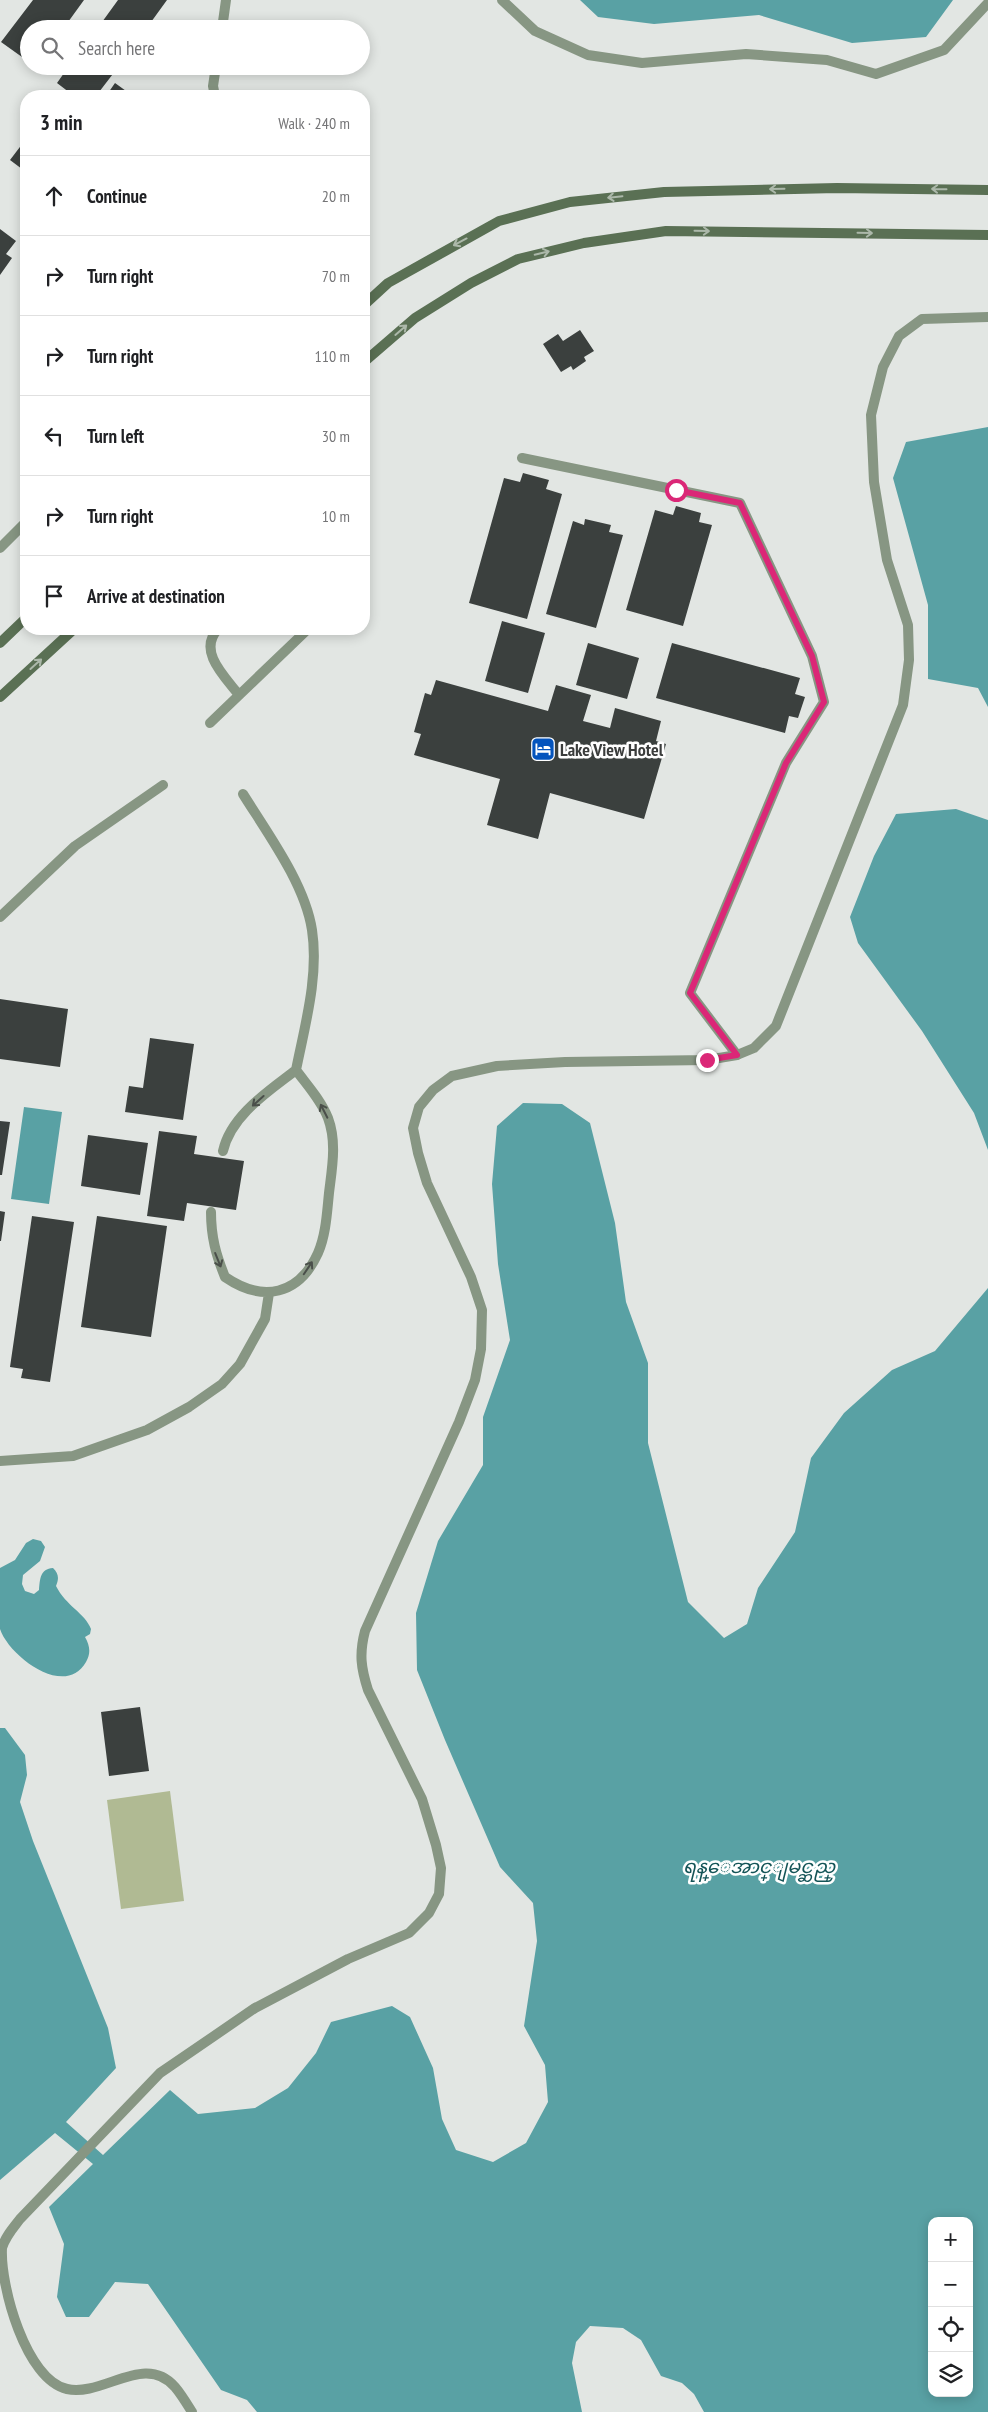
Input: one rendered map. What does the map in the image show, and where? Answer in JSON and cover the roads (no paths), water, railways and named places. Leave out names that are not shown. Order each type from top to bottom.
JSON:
[{"type":"main road","points":[[370,299],[388,283],[499,221],[570,202],[664,192],[837,188],[988,190]]},
{"type":"main road","points":[[370,357],[414,318],[471,283],[518,259],[584,243],[666,230],[988,236]]},
{"type":"main road","points":[[0,643],[20,624]]},
{"type":"main road","points":[[0,697],[67,635]]},
{"type":"street","points":[[223,20],[226,0]]},
{"type":"street","points":[[502,0],[535,31],[588,55],[642,63],[746,54],[827,60],[876,74],[944,50],[988,2]]},
{"type":"street","points":[[213,90],[214,75]]},
{"type":"street","points":[[192,2412],[174,2386],[155,2374],[138,2374],[92,2388],[67,2389],[51,2382],[37,2369],[26,2351],[9,2309],[2,2276],[2,2249],[8,2234],[20,2219],[160,2073],[255,2008],[348,1958],[409,1933],[429,1913],[439,1894],[440,1868],[422,1799],[368,1690],[363,1675],[360,1650],[365,1631],[459,1422],[475,1380],[481,1349],[482,1310],[470,1277],[427,1183],[418,1153],[414,1128],[420,1108],[433,1090],[452,1076],[497,1066],[565,1062],[707,1060],[737,1055],[754,1048],[776,1026],[904,706],[909,660],[908,625],[887,560],[874,482],[870,415],[884,367],[899,336],[922,319],[988,317]]},
{"type":"street","points":[[522,458],[740,503],[812,656],[824,702],[786,763],[690,993],[737,1055]]},
{"type":"street","points":[[0,548],[20,528]]},
{"type":"street","points":[[215,635],[210,644],[210,653],[239,695]]},
{"type":"street","points":[[210,723],[302,635]]},
{"type":"street","points":[[0,917],[75,846],[162,785]]},
{"type":"street","points":[[223,1150],[236,1122],[296,1070],[314,971],[312,930],[292,876],[243,794]]},
{"type":"street","points":[[211,1212],[211,1234],[215,1253],[225,1277],[252,1291],[269,1293],[289,1287],[304,1274],[318,1252],[324,1229],[334,1157],[328,1118],[319,1101],[296,1070]]},
{"type":"street","points":[[0,1461],[73,1456],[147,1430],[189,1407],[222,1384],[240,1364],[265,1319],[269,1293]]},
{"type":"water","points":[[580,0],[953,0],[926,37],[852,43],[759,15],[654,24],[598,17]]},
{"type":"water","points":[[988,427],[988,707],[978,688],[928,679],[928,605],[893,478],[906,442]]},
{"type":"water","points":[[956,809],[988,820],[988,1150],[974,1113],[922,1031],[858,943],[850,917],[874,856],[896,814]]},
{"type":"water","name":"ရန္ေအာင္ျမင္ဆည္","points":[[523,1103],[562,1104],[590,1123],[615,1223],[626,1302],[648,1363],[648,1443],[688,1602],[724,1638],[747,1624],[758,1588],[795,1532],[811,1458],[844,1413],[892,1370],[935,1351],[988,1288],[988,2412],[704,2412],[694,2394],[682,2383],[661,2376],[641,2340],[623,2328],[590,2326],[576,2342],[572,2363],[582,2412],[257,2412],[247,2400],[221,2390],[148,2284],[115,2282],[89,2317],[66,2317],[57,2297],[64,2244],[49,2207],[93,2164],[55,2133],[0,2180],[0,1728],[5,1728],[25,1755],[27,1775],[20,1802],[33,1841],[108,2028],[116,2068],[66,2122],[103,2155],[170,2090],[198,2114],[255,2108],[288,2088],[316,2053],[331,2022],[392,2006],[410,2017],[433,2068],[442,2119],[456,2150],[493,2162],[526,2143],[548,2102],[545,2065],[524,2026],[537,1941],[533,1903],[500,1867],[417,1670],[416,1613],[438,1541],[483,1465],[483,1417],[510,1340],[498,1264],[492,1184],[497,1126]]},
{"type":"water","points":[[24,1107],[62,1112],[49,1204],[11,1199]]},
{"type":"water","points":[[33,1539],[41,1541],[45,1547],[40,1561],[23,1575],[22,1584],[25,1591],[34,1594],[39,1590],[40,1578],[43,1572],[53,1568],[57,1574],[56,1586],[60,1593],[84,1618],[91,1629],[90,1634],[85,1637],[89,1650],[86,1662],[77,1672],[65,1676],[52,1675],[38,1670],[14,1651],[5,1640],[0,1629],[0,1568],[15,1560],[26,1543]]},
{"type":"place","name":"Lake View Hotel","points":[[543,749]]}]
